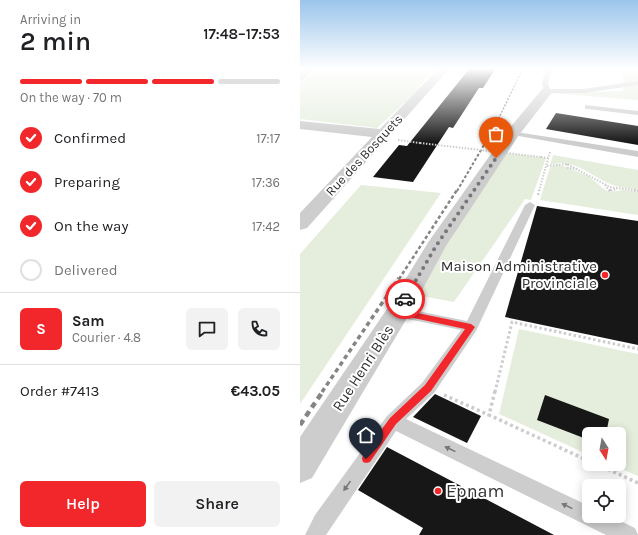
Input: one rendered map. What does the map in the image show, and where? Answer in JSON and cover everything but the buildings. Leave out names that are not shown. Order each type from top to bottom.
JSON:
[{"type":"street","name":"Rue des Bosquets","points":[[300,224],[422,93]]},
{"type":"street","name":"Rue Henri Blès","points":[[300,466],[398,312],[436,246],[513,133],[545,93]]},
{"type":"street","points":[[300,125],[383,134]]},
{"type":"lane","points":[[588,107],[638,113]]},
{"type":"lane","points":[[513,133],[638,154]]},
{"type":"lane","points":[[315,535],[322,522],[393,421],[428,388],[471,327],[534,200]]},
{"type":"lane","points":[[398,312],[471,327]]},
{"type":"lane","points":[[393,421],[628,535]]},
{"type":"path","points":[[534,200],[547,166],[548,158],[556,140]]},
{"type":"path","points":[[420,143],[548,158]]},
{"type":"path","points":[[547,166],[567,164],[580,169],[604,183],[609,191],[620,189],[638,191]]},
{"type":"path","points":[[489,415],[512,322],[638,349]]},
{"type":"path","points":[[428,388],[582,457]]},
{"type":"path","points":[[612,471],[638,483]]},
{"type":"green space","points":[[300,93],[415,93],[377,128],[300,119]]},
{"type":"green space","points":[[550,93],[638,93],[638,100]]},
{"type":"green space","points":[[503,153],[546,158],[531,200],[525,199],[454,302],[416,295]]},
{"type":"green space","points":[[553,155],[638,170],[638,190],[622,188],[605,182],[575,166],[559,163],[550,165]]},
{"type":"green space","points":[[557,165],[564,166],[588,176],[608,192],[624,190],[638,192],[638,215],[540,200],[550,167]]},
{"type":"green space","points":[[361,185],[441,193],[300,404],[300,254]]},
{"type":"green space","points":[[519,329],[638,354],[638,476],[626,471],[626,427],[582,427],[582,452],[499,414]]},
{"type":"railway","points":[[497,122],[511,93]]},
{"type":"railway","points":[[457,191],[498,121]]},
{"type":"railway","points":[[399,279],[457,190]]},
{"type":"railway","points":[[322,392],[399,278]]},
{"type":"railway","points":[[300,425],[323,391]]},
{"type":"way so far","points":[[405,299],[436,246],[496,158]]},
{"type":"place","name":"Maison Administrative Provinciale","points":[[605,275]]},
{"type":"place","name":"Epnam","points":[[438,491]]},
{"type":"route","points":[[366,459],[393,421],[428,388],[471,327],[398,312],[405,299]]}]
